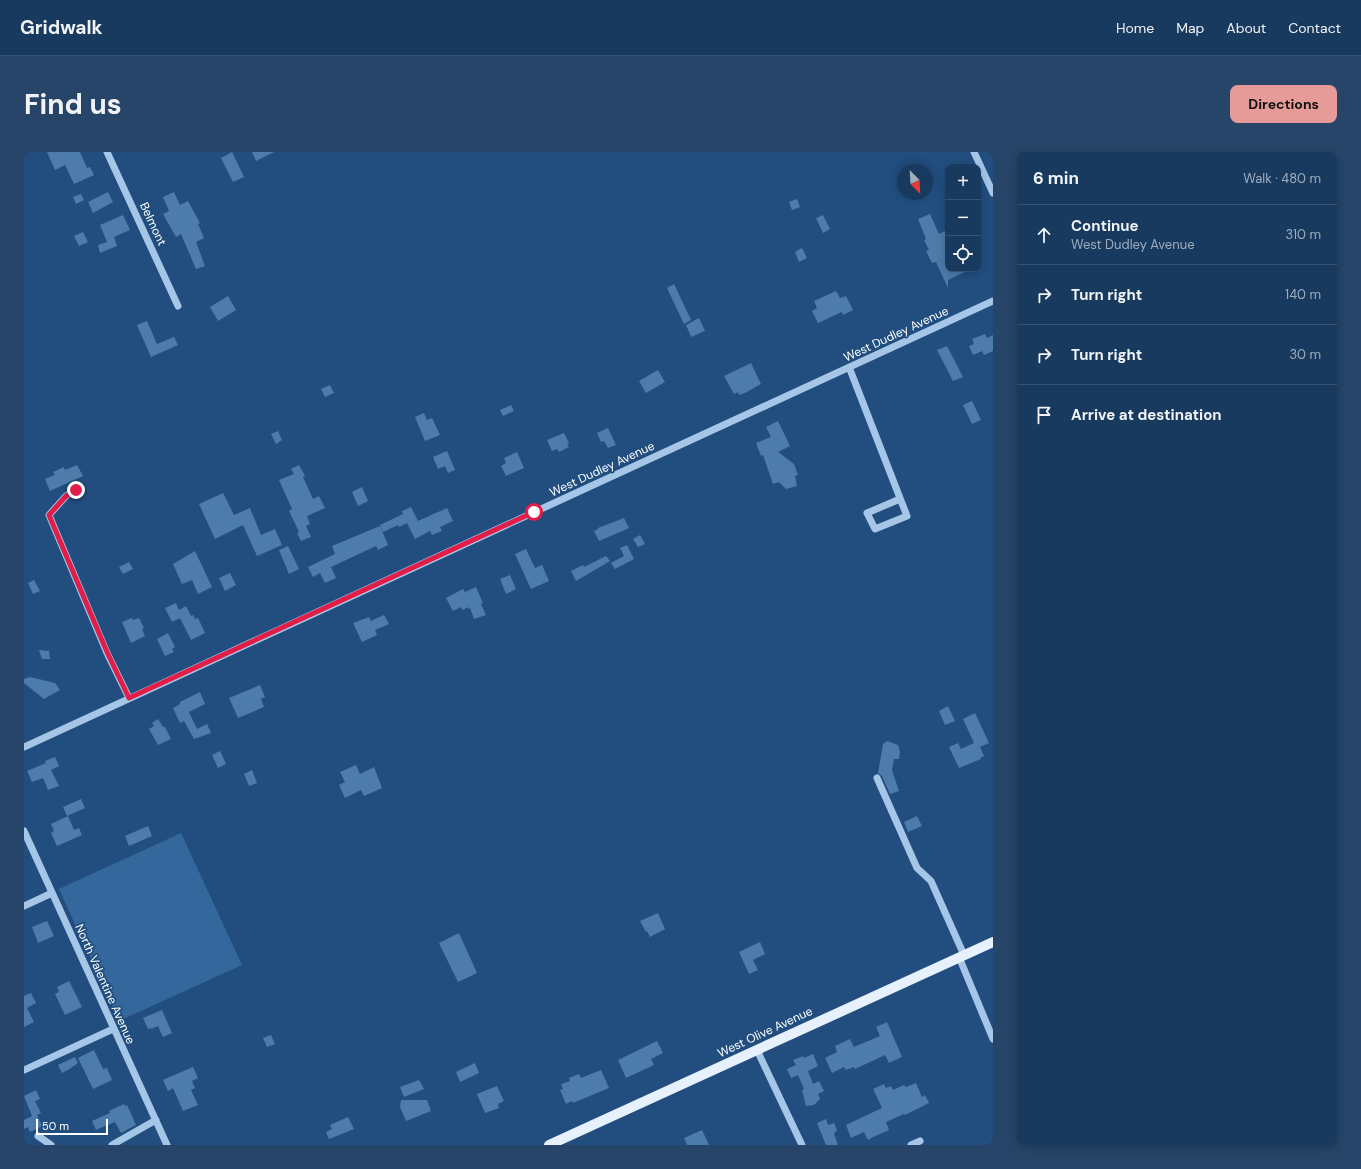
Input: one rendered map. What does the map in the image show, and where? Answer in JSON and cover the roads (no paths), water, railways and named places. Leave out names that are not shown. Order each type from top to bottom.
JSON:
[{"type":"main road","name":"West Olive Avenue","points":[[549,1145],[993,942]]},
{"type":"street","name":"Belmont","points":[[108,152],[178,306]]},
{"type":"street","points":[[974,152],[993,193]]},
{"type":"street","name":"West Dudley Avenue","points":[[24,747],[993,302]]},
{"type":"street","points":[[849,368],[907,516],[875,529],[867,513],[900,499]]},
{"type":"street","points":[[76,490],[66,496],[49,515],[107,652],[129,698]]},
{"type":"street","points":[[876,778],[917,868],[931,881],[962,956],[993,1039]]},
{"type":"street","name":"North Valentine Avenue","points":[[24,831],[167,1145]]},
{"type":"street","points":[[24,906],[52,893]]},
{"type":"street","points":[[24,1070],[113,1029]]},
{"type":"street","points":[[757,1050],[802,1145]]},
{"type":"street","points":[[112,1145],[156,1120]]},
{"type":"street","points":[[38,1136],[51,1145]]},
{"type":"street","points":[[911,1145],[920,1141]]}]
